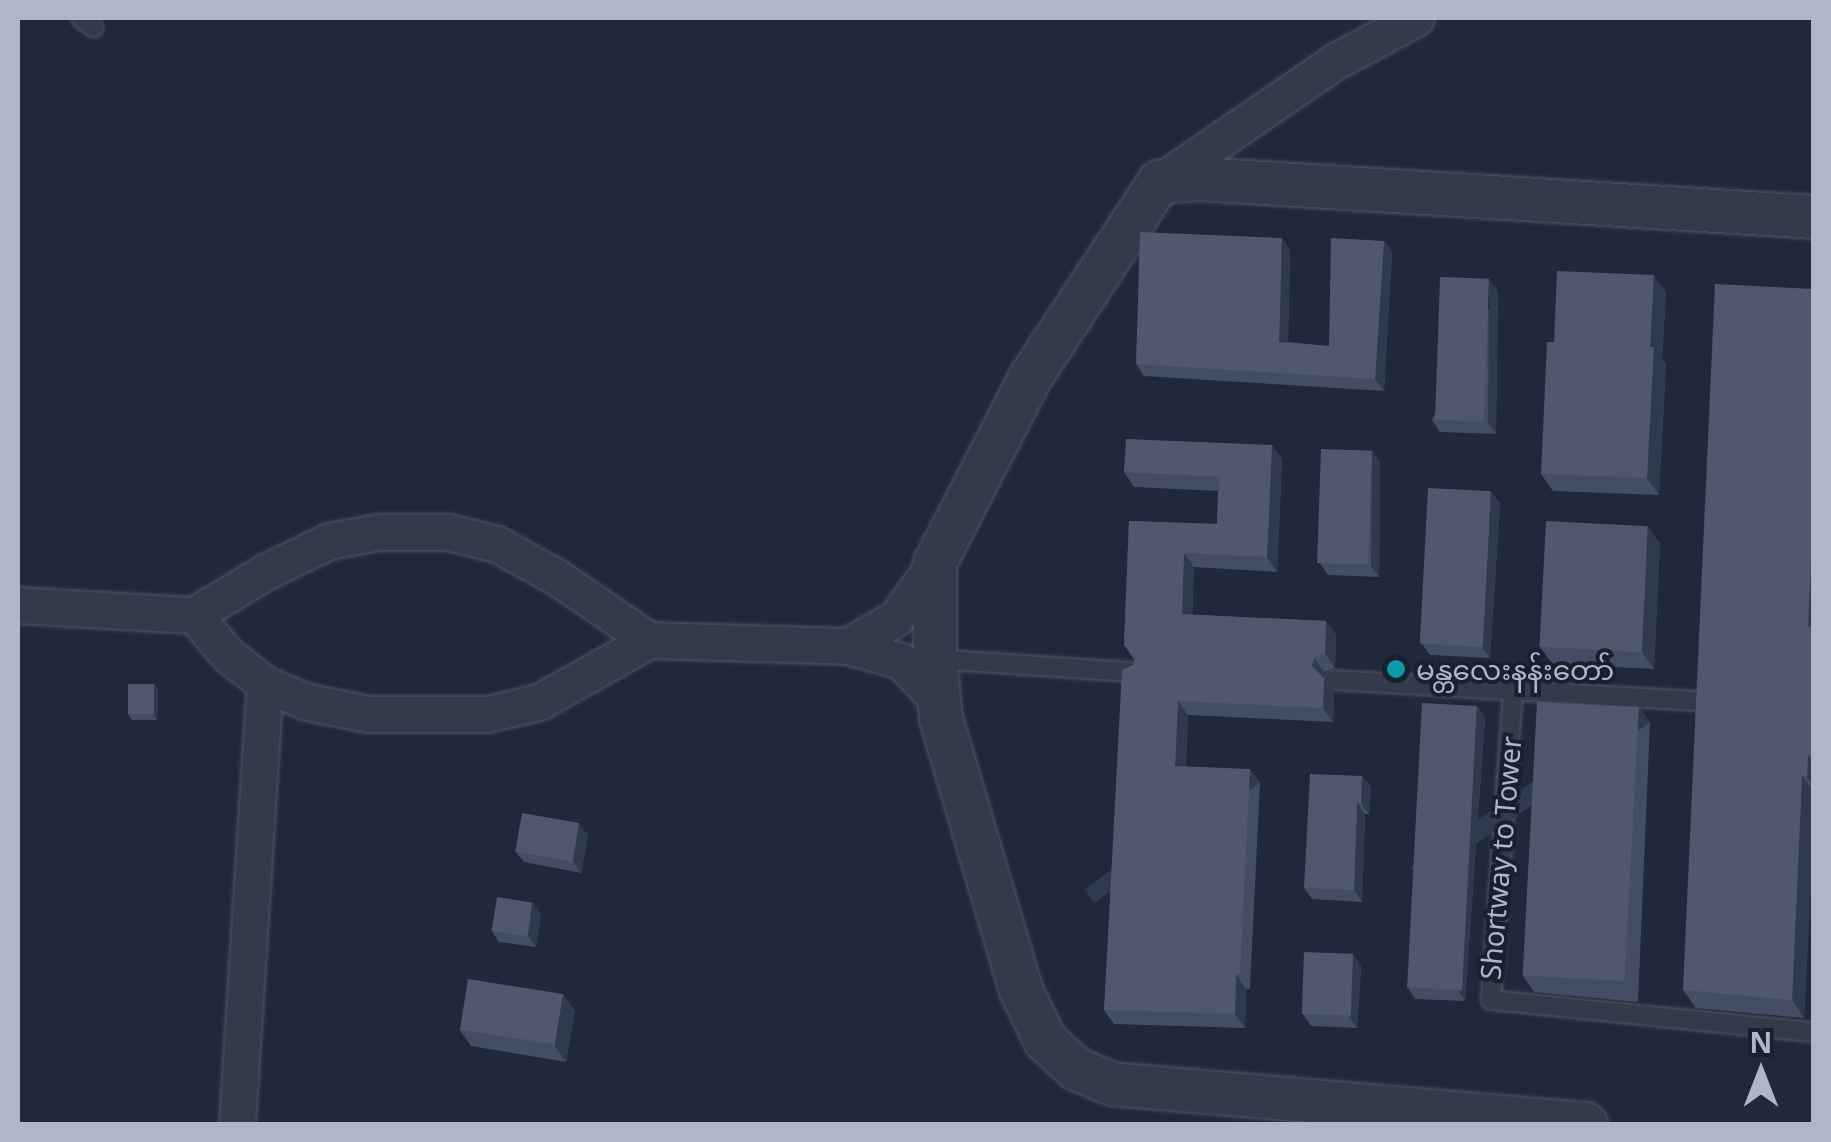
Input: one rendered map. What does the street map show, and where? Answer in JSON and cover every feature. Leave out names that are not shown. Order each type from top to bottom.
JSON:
[{"type":"street","points":[[847,646],[896,618],[935,563],[1030,378],[1159,182],[1334,62],[1416,18]]},
{"type":"street","points":[[1159,182],[1198,179],[1814,217]]},
{"type":"street","points":[[18,605],[194,614],[265,572],[329,541],[378,532],[448,532],[496,544],[558,578],[649,640]]},
{"type":"street","points":[[935,563],[937,680],[1021,990],[1045,1040],[1076,1069],[1112,1084],[1586,1124]]},
{"type":"street","points":[[194,614],[228,655],[264,684],[308,702],[368,714],[488,714],[540,702],[649,640],[847,646],[901,662],[937,680]]},
{"type":"street","points":[[237,1124],[264,684]]},
{"type":"lane","points":[[937,680],[1133,672]]},
{"type":"lane","points":[[1334,680],[1700,701]]},
{"type":"lane","name":"Shortway to Tower","points":[[1512,691],[1491,1000],[1665,1021],[1814,1032]]},
{"type":"building","points":[[1140,232],[1282,238],[1279,342],[1329,346],[1331,238],[1384,241],[1375,379],[1136,364]]},
{"type":"building","points":[[1557,271],[1654,275],[1647,478],[1541,474],[1547,342],[1554,342]]},
{"type":"building","points":[[1440,277],[1489,279],[1484,422],[1435,420]]},
{"type":"building","points":[[1715,284],[1814,289],[1814,495],[1808,626],[1814,627],[1814,755],[1808,755],[1807,777],[1802,776],[1792,1000],[1683,990]]},
{"type":"building","points":[[1126,439],[1272,445],[1267,557],[1184,553],[1182,614],[1326,621],[1325,653],[1314,658],[1312,666],[1324,678],[1323,708],[1178,701],[1175,766],[1250,769],[1235,1014],[1104,1010],[1122,670],[1133,665],[1135,658],[1124,645],[1129,521],[1217,524],[1219,477],[1124,472]]},
{"type":"building","points":[[1321,449],[1372,451],[1368,565],[1317,563]]},
{"type":"building","points":[[1428,488],[1491,491],[1483,647],[1420,644]]},
{"type":"building","points":[[1546,521],[1648,526],[1641,652],[1539,647]]},
{"type":"building","points":[[128,684],[154,684],[154,714],[128,714]]},
{"type":"building","points":[[1537,702],[1639,707],[1625,981],[1523,976]]},
{"type":"building","points":[[1422,703],[1477,706],[1462,990],[1407,988]]},
{"type":"building","points":[[1310,774],[1362,776],[1361,803],[1357,802],[1354,890],[1304,888]]},
{"type":"building","points":[[522,813],[579,823],[572,861],[515,851]]},
{"type":"building","points":[[497,897],[533,903],[527,936],[492,931]]},
{"type":"building","points":[[1304,952],[1353,954],[1351,1016],[1302,1014]]},
{"type":"building","points":[[468,979],[563,994],[555,1044],[460,1029]]},
{"type":"place","name":"မန္တလေးနန်းတော်","points":[[1396,669]]}]
